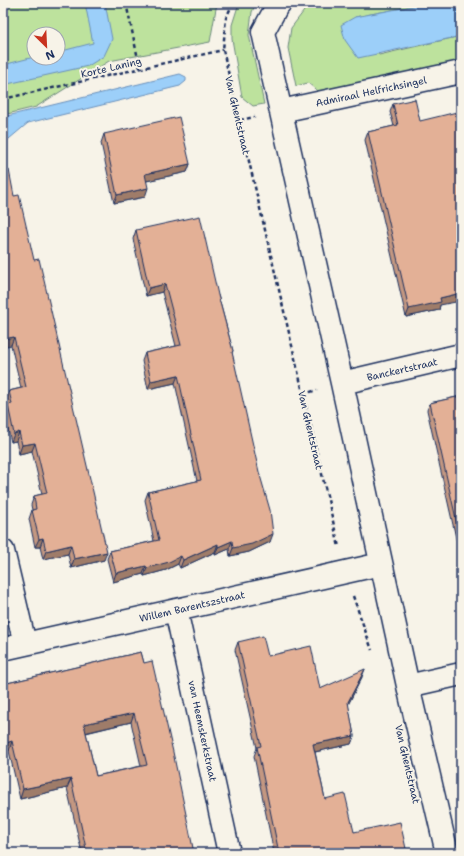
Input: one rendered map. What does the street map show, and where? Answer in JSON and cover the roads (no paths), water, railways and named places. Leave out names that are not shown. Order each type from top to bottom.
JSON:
[{"type":"street","name":"Van Ghentstraat","points":[[280,3],[263,32],[408,686],[447,853]]},
{"type":"street","name":"Admiraal Helfrichsingel","points":[[281,111],[461,72]]},
{"type":"street","name":"Banckertstraat","points":[[342,383],[461,355]]},
{"type":"street","points":[[3,551],[25,644]]},
{"type":"street","name":"Willem Barentszstraat","points":[[3,649],[381,564]]},
{"type":"street","name":"van Heemskerkstraat","points":[[176,610],[230,853]]},
{"type":"street","points":[[408,686],[461,674]]},
{"type":"water","points":[[85,3],[105,3],[112,39],[104,56],[88,66],[3,85],[3,65],[26,59],[26,66],[66,66],[66,50],[93,43]]},
{"type":"water","points":[[429,3],[461,3],[461,36],[358,58],[345,40],[341,25],[355,17]]},
{"type":"water","points":[[180,74],[186,77],[186,81],[180,86],[28,123],[3,144],[3,117]]}]
